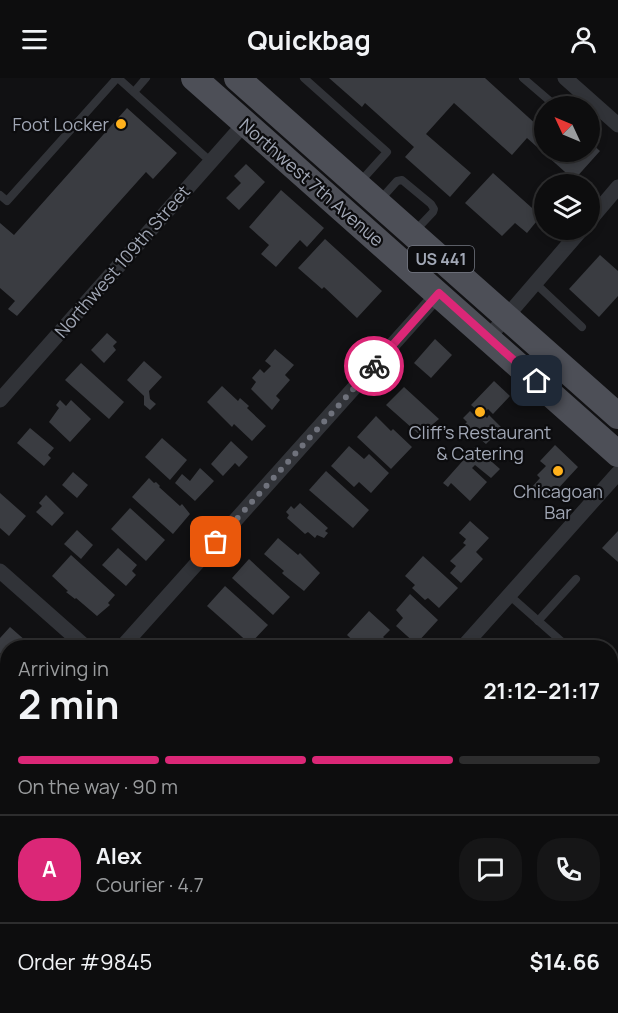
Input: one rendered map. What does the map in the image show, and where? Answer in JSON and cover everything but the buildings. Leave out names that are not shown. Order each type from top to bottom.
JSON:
[{"type":"main road","name":"Northwest 7th Avenue","points":[[194,78],[618,454]]},
{"type":"main road","name":"Northwest 7th Avenue","points":[[237,78],[618,416]]},
{"type":"main road","points":[[245,123],[276,130],[315,164],[357,186]]},
{"type":"street","points":[[565,78],[618,125]]},
{"type":"street","name":"Northwest 109th Street","points":[[0,400],[245,123]]},
{"type":"street","points":[[600,208],[618,187]]},
{"type":"street","points":[[488,338],[572,240]]},
{"type":"street","points":[[128,640],[439,293]]},
{"type":"street","points":[[469,640],[618,473]]},
{"type":"street","points":[[0,571],[78,640]]},
{"type":"lane","points":[[0,195],[8,201],[118,78],[210,161]]},
{"type":"lane","points":[[134,92],[146,78]]},
{"type":"lane","points":[[304,78],[387,152],[357,186]]},
{"type":"lane","points":[[523,78],[544,96]]},
{"type":"lane","points":[[377,203],[400,180],[405,181],[422,196],[434,209],[412,234]]},
{"type":"lane","points":[[535,283],[582,327]]},
{"type":"lane","points":[[538,621],[576,579]]},
{"type":"lane","points":[[509,595],[560,640]]},
{"type":"way so far","points":[[216,542],[374,366]]},
{"type":"place","name":"Foot Locker","points":[[121,124]]},
{"type":"place","name":"Cliff's Restaurant & Catering","points":[[480,412]]},
{"type":"place","name":"Chicagoan Bar","points":[[558,471]]},
{"type":"route","points":[[374,366],[439,293],[537,381]]}]
